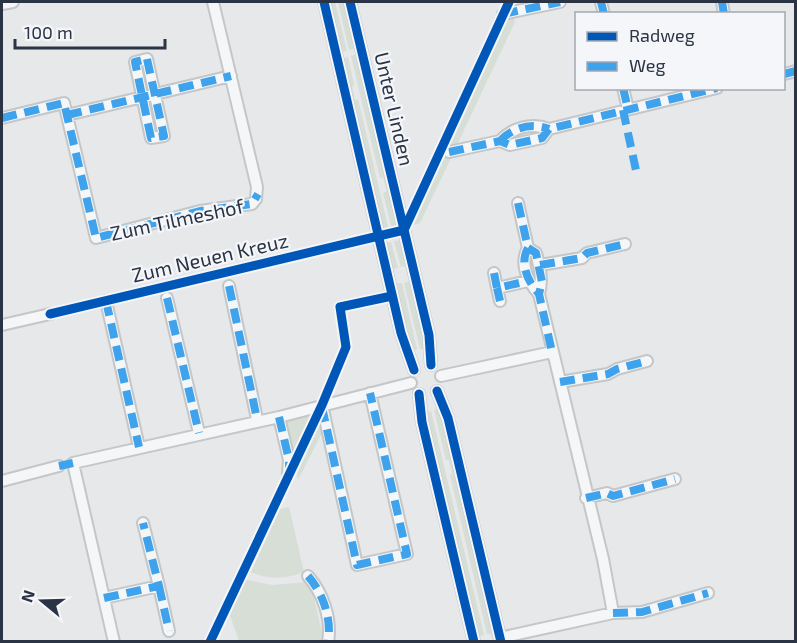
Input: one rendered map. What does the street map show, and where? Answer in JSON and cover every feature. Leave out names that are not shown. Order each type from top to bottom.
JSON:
[{"type":"street","points":[[2,4],[12,2]]},
{"type":"street","name":"Zum Tilmeshof","points":[[67,115],[96,238],[200,211],[252,204],[256,199],[257,187],[213,2]]},
{"type":"street","points":[[324,2],[401,333],[414,370],[411,383],[419,394],[422,422],[474,642]]},
{"type":"street","name":"Unter Linden","points":[[350,2],[429,335],[431,365]]},
{"type":"street","points":[[504,14],[560,2]]},
{"type":"street","points":[[147,59],[155,94],[164,136],[151,138],[135,62],[147,59]]},
{"type":"street","points":[[2,118],[64,103],[67,115],[231,76]]},
{"type":"street","points":[[623,90],[628,109]]},
{"type":"street","points":[[449,152],[500,141],[510,145],[542,138],[549,129],[709,90]]},
{"type":"street","points":[[518,203],[528,248],[524,257],[528,281],[539,294]]},
{"type":"street","points":[[540,266],[582,258],[587,253],[625,244]]},
{"type":"street","points":[[528,248],[536,253],[540,266],[542,282],[539,294],[586,498],[603,559],[613,613]]},
{"type":"street","points":[[494,273],[500,300]]},
{"type":"street","points":[[497,288],[528,281]]},
{"type":"street","points":[[229,286],[257,419]]},
{"type":"street","points":[[167,298],[199,433]]},
{"type":"street","points":[[106,301],[139,447]]},
{"type":"street","points":[[2,325],[50,314]]},
{"type":"street","points":[[441,376],[552,352]]},
{"type":"street","points":[[560,382],[608,374],[617,369],[647,361]]},
{"type":"street","points":[[414,370],[420,365],[431,365],[441,376],[436,391],[448,418],[501,640],[613,613],[642,612],[708,593]]},
{"type":"street","points":[[114,642],[73,463],[257,419],[279,417],[411,383]]},
{"type":"street","points":[[419,394],[428,395],[436,391]]},
{"type":"street","points":[[322,405],[357,565],[407,554],[370,393]]},
{"type":"street","points":[[279,417],[289,460],[288,474]]},
{"type":"street","points":[[2,481],[59,466]]},
{"type":"street","points":[[586,498],[607,493],[614,496],[675,479]]},
{"type":"street","points":[[143,523],[169,631]]},
{"type":"street","points":[[308,576],[319,588],[330,632],[328,642]]},
{"type":"street","points":[[104,598],[159,586]]},
{"type":"shaded area","points":[[327,2],[335,2],[347,51],[338,52]]},
{"type":"shaded area","points":[[338,2],[347,2],[358,48],[349,50]]},
{"type":"shaded area","points":[[513,17],[515,22],[456,147],[445,150],[506,18]]},
{"type":"shaded area","points":[[359,54],[400,229],[392,230],[383,193],[387,191],[383,178],[380,178],[351,56]]},
{"type":"shaded area","points":[[348,57],[355,100],[358,99],[389,231],[381,233],[340,59]]},
{"type":"shaded area","points":[[452,156],[420,223],[413,225],[412,219],[440,159]]},
{"type":"shaded area","points":[[403,240],[426,349],[420,349],[404,283],[409,281],[405,266],[401,267],[394,241]]},
{"type":"shaded area","points":[[391,242],[398,268],[393,269],[397,283],[402,283],[417,349],[411,352],[383,243]]},
{"type":"shaded area","points":[[440,409],[446,423],[497,641],[493,641],[491,634],[487,634],[450,475],[452,474],[449,460],[446,460],[434,410]]},
{"type":"shaded area","points":[[431,411],[484,635],[480,636],[481,641],[477,641],[426,426],[425,412]]},
{"type":"shaded area","points":[[313,413],[292,457],[284,425],[288,419]]},
{"type":"shaded area","points":[[319,419],[322,433],[298,480],[295,469]]},
{"type":"shaded area","points":[[289,507],[304,572],[277,578],[251,572],[280,509]]},
{"type":"shaded area","points":[[243,579],[272,585],[307,582],[311,586],[323,637],[321,641],[239,641],[228,610]]},
{"type":"marked path","points":[[503,14],[560,2]]},
{"type":"marked path","points":[[601,2],[604,12]]},
{"type":"marked path","points":[[722,2],[724,12]]},
{"type":"marked path","points":[[147,59],[164,136],[151,138],[135,62],[147,59]]},
{"type":"marked path","points":[[785,74],[796,71]]},
{"type":"marked path","points":[[67,115],[231,76]]},
{"type":"marked path","points":[[623,90],[628,109]]},
{"type":"marked path","points":[[449,152],[500,141],[510,145],[542,138],[549,129],[709,90]]},
{"type":"marked path","points":[[2,118],[64,103],[96,238],[200,211],[252,204],[258,194]]},
{"type":"marked path","points":[[623,110],[637,175]]},
{"type":"marked path","points":[[500,141],[510,133],[529,126],[549,129]]},
{"type":"marked path","points":[[518,203],[528,248],[536,253],[542,282],[539,294],[552,352]]},
{"type":"marked path","points":[[540,265],[582,258],[587,253],[625,244]]},
{"type":"marked path","points":[[528,248],[524,260],[526,272],[531,284],[539,294]]},
{"type":"marked path","points":[[494,273],[497,288],[528,281]]},
{"type":"marked path","points":[[229,286],[257,419]]},
{"type":"marked path","points":[[497,288],[500,301]]},
{"type":"marked path","points":[[167,298],[199,433]]},
{"type":"marked path","points":[[106,301],[139,447]]},
{"type":"marked path","points":[[560,382],[608,374],[617,369],[647,361]]},
{"type":"marked path","points":[[322,407],[357,565],[407,554],[370,393]]},
{"type":"marked path","points":[[279,417],[289,468]]},
{"type":"marked path","points":[[59,466],[73,463]]},
{"type":"marked path","points":[[586,498],[607,493],[613,496],[675,479]]},
{"type":"marked path","points":[[104,598],[159,586],[143,523]]},
{"type":"marked path","points":[[308,576],[318,590],[325,607],[329,624],[328,642]]},
{"type":"marked path","points":[[159,586],[169,631]]},
{"type":"marked path","points":[[613,613],[642,612],[708,593]]},
{"type":"cycle path","points":[[324,2],[401,333],[414,370]]},
{"type":"cycle path","points":[[350,2],[429,335],[431,365]]},
{"type":"cycle path","points":[[404,230],[509,2]]},
{"type":"cycle path","name":"Zum Neuen Kreuz","points":[[50,314],[404,230]]},
{"type":"cycle path","points":[[210,642],[322,405],[346,347],[340,307],[392,296]]},
{"type":"cycle path","points":[[437,391],[448,418],[501,642]]},
{"type":"cycle path","points":[[419,394],[422,422],[474,642]]}]
